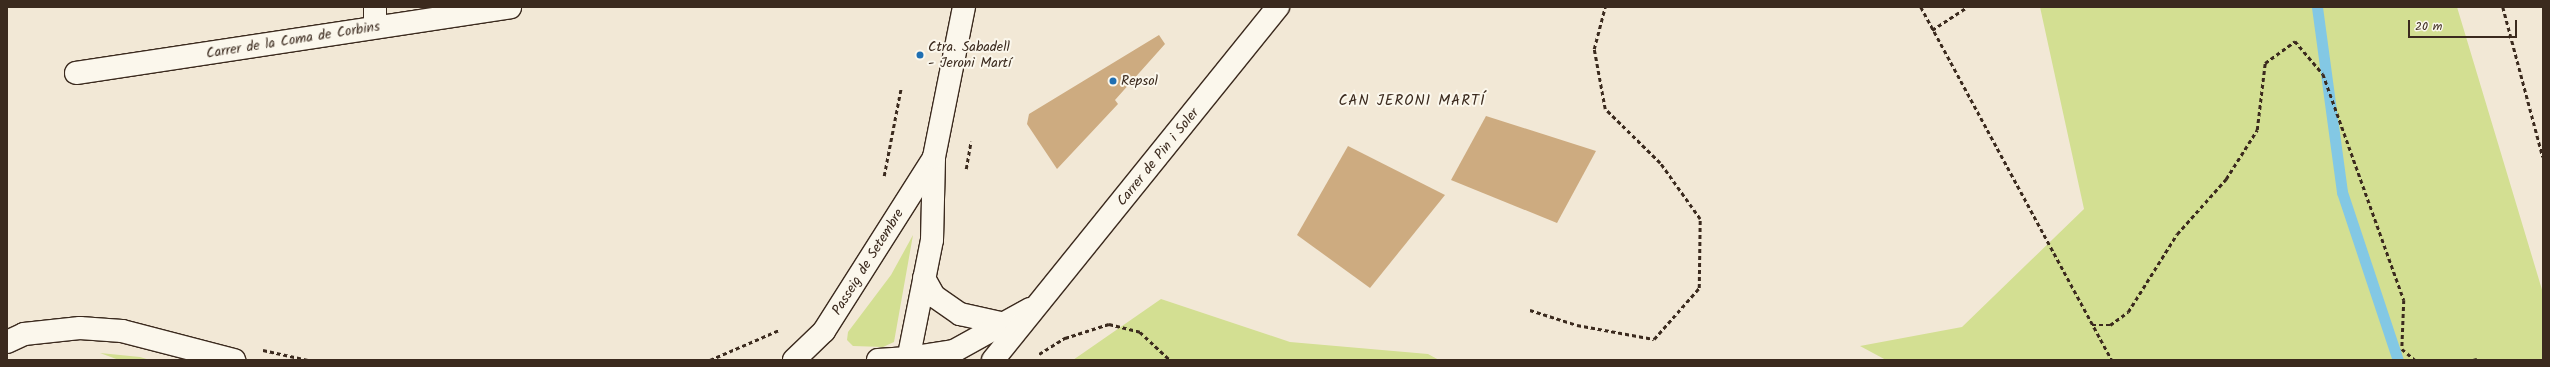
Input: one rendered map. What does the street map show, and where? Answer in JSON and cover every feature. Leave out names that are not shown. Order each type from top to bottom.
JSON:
[{"type":"street","name":"Carrer de la Coma de Corbins","points":[[76,73],[375,17],[510,7]]},
{"type":"street","name":"Passeig de Setembre","points":[[908,359],[932,240],[934,157],[964,7]]},
{"type":"street","name":"Carrer de Pin i Soler","points":[[993,360],[1242,56],[1278,7]]},
{"type":"street","name":"Passeig de Setembre","points":[[794,360],[824,331],[934,157]]},
{"type":"street","points":[[924,278],[934,296],[960,314],[1005,324]]},
{"type":"street","name":"Carrer de Pin i Soler","points":[[878,360],[908,359],[954,351],[1036,306]]},
{"type":"street","points":[[7,342],[24,334],[80,328],[122,331],[234,360]]},
{"type":"path","points":[[1530,310],[1577,325],[1654,340],[1699,288],[1700,219],[1660,163],[1605,108],[1594,49],[1605,7]]},
{"type":"path","points":[[1921,7],[1932,30],[2112,360]]},
{"type":"path","points":[[1932,30],[1967,7]]},
{"type":"path","points":[[2503,7],[2543,157]]},
{"type":"path","points":[[2092,325],[2110,325],[2128,312],[2177,234],[2226,179],[2257,130],[2265,63],[2295,41],[2323,74],[2404,300],[2402,349],[2415,360]]},
{"type":"path","points":[[883,183],[901,88]]},
{"type":"path","points":[[966,174],[971,136]]},
{"type":"path","points":[[1036,356],[1065,338],[1108,324],[1140,332],[1166,353],[1170,360]]},
{"type":"path","points":[[710,360],[783,328]]},
{"type":"path","points":[[2473,360],[2477,359]]},
{"type":"green space","points":[[2040,7],[2457,7],[2543,293],[2543,360],[1886,360],[1860,346],[1962,327],[2084,209]]},
{"type":"green space","points":[[913,235],[894,342],[883,347],[853,346],[847,340],[848,332],[891,275]]},
{"type":"green space","points":[[1161,299],[1290,342],[1428,354],[1439,360],[1073,360]]},
{"type":"green space","points":[[100,353],[140,357],[150,360],[119,360]]},
{"type":"building","points":[[1159,35],[1165,44],[1115,100],[1118,104],[1057,169],[1027,124],[1029,114]]},
{"type":"building","points":[[1486,116],[1596,151],[1557,223],[1451,180]]},
{"type":"building","points":[[1348,146],[1445,195],[1370,288],[1297,235]]},
{"type":"waterway","points":[[2317,7],[2342,192],[2398,360]]},
{"type":"place","name":"Ctra. Sabadell - Jeroni Martí","points":[[920,55]]},
{"type":"place","name":"Repsol","points":[[1113,81]]},
{"type":"district","name":"CAN JERONI MARTÍ","points":[[1412,102]]}]
